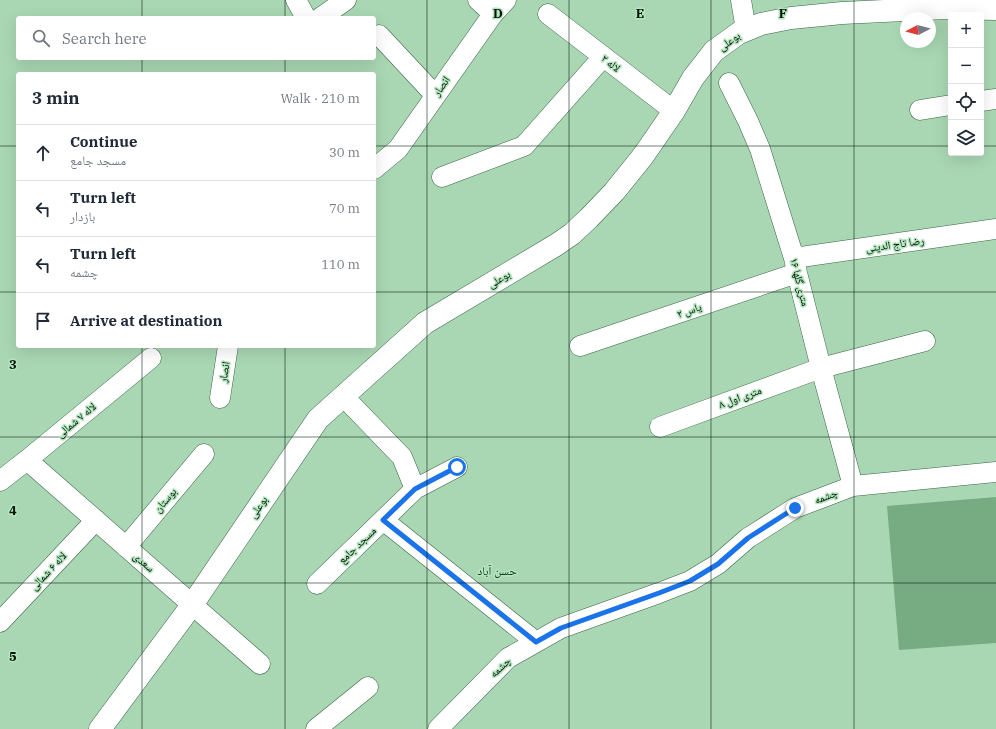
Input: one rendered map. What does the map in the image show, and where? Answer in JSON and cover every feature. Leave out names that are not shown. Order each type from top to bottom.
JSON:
[{"type":"street","points":[[296,0],[305,16]]},
{"type":"street","points":[[323,16],[346,0]]},
{"type":"street","points":[[478,0],[499,7]]},
{"type":"street","points":[[741,0],[746,30]]},
{"type":"street","name":"انصار","points":[[376,167],[398,149],[499,7]]},
{"type":"street","name":"بوعلی","points":[[100,729],[192,605],[318,419],[425,322],[556,245],[572,234],[614,192],[643,156],[674,111],[693,78],[714,51],[739,32],[761,24],[791,18],[842,13],[946,8],[996,9]]},
{"type":"street","name":"لاله ۲","points":[[548,14],[674,111]]},
{"type":"street","points":[[379,35],[435,95]]},
{"type":"street","points":[[442,177],[524,146],[603,57]]},
{"type":"street","name":"۱۶ متری گلها","points":[[729,83],[760,149],[796,266],[821,368],[853,486]]},
{"type":"street","points":[[984,101],[996,99]]},
{"type":"street","points":[[920,110],[948,105]]},
{"type":"street","name":"رضا تاج الدینی","points":[[796,266],[996,229]]},
{"type":"street","name":"یاس ۲","points":[[580,346],[796,266]]},
{"type":"street","name":"۸ متری اول","points":[[660,427],[821,368],[925,341]]},
{"type":"street","name":"انصار","points":[[220,398],[228,348]]},
{"type":"street","name":"لاله ۷ شمالی","points":[[0,481],[151,358]]},
{"type":"street","points":[[343,396],[402,457],[415,489]]},
{"type":"street","name":"بوستان","points":[[126,547],[204,454]]},
{"type":"street","name":"سعدی","points":[[27,460],[260,664]]},
{"type":"street","name":"مسجد جامع","points":[[317,584],[415,489],[457,467]]},
{"type":"street","name":"چشمه","points":[[440,728],[508,658],[561,628],[690,581],[718,564],[748,538],[795,508],[853,486],[996,472]]},
{"type":"street","name":"لاله ۶ شمالی","points":[[0,622],[96,520]]},
{"type":"street","points":[[383,520],[536,642]]},
{"type":"street","points":[[316,729],[368,687]]},
{"type":"green space","points":[[996,497],[996,643],[899,650],[887,506]]},
{"type":"district","name":"حسن آباد","points":[[497,571]]},
{"type":"route","points":[[457,467],[415,489],[383,520],[536,642],[561,628],[690,581],[718,564],[748,538],[795,508]]}]
